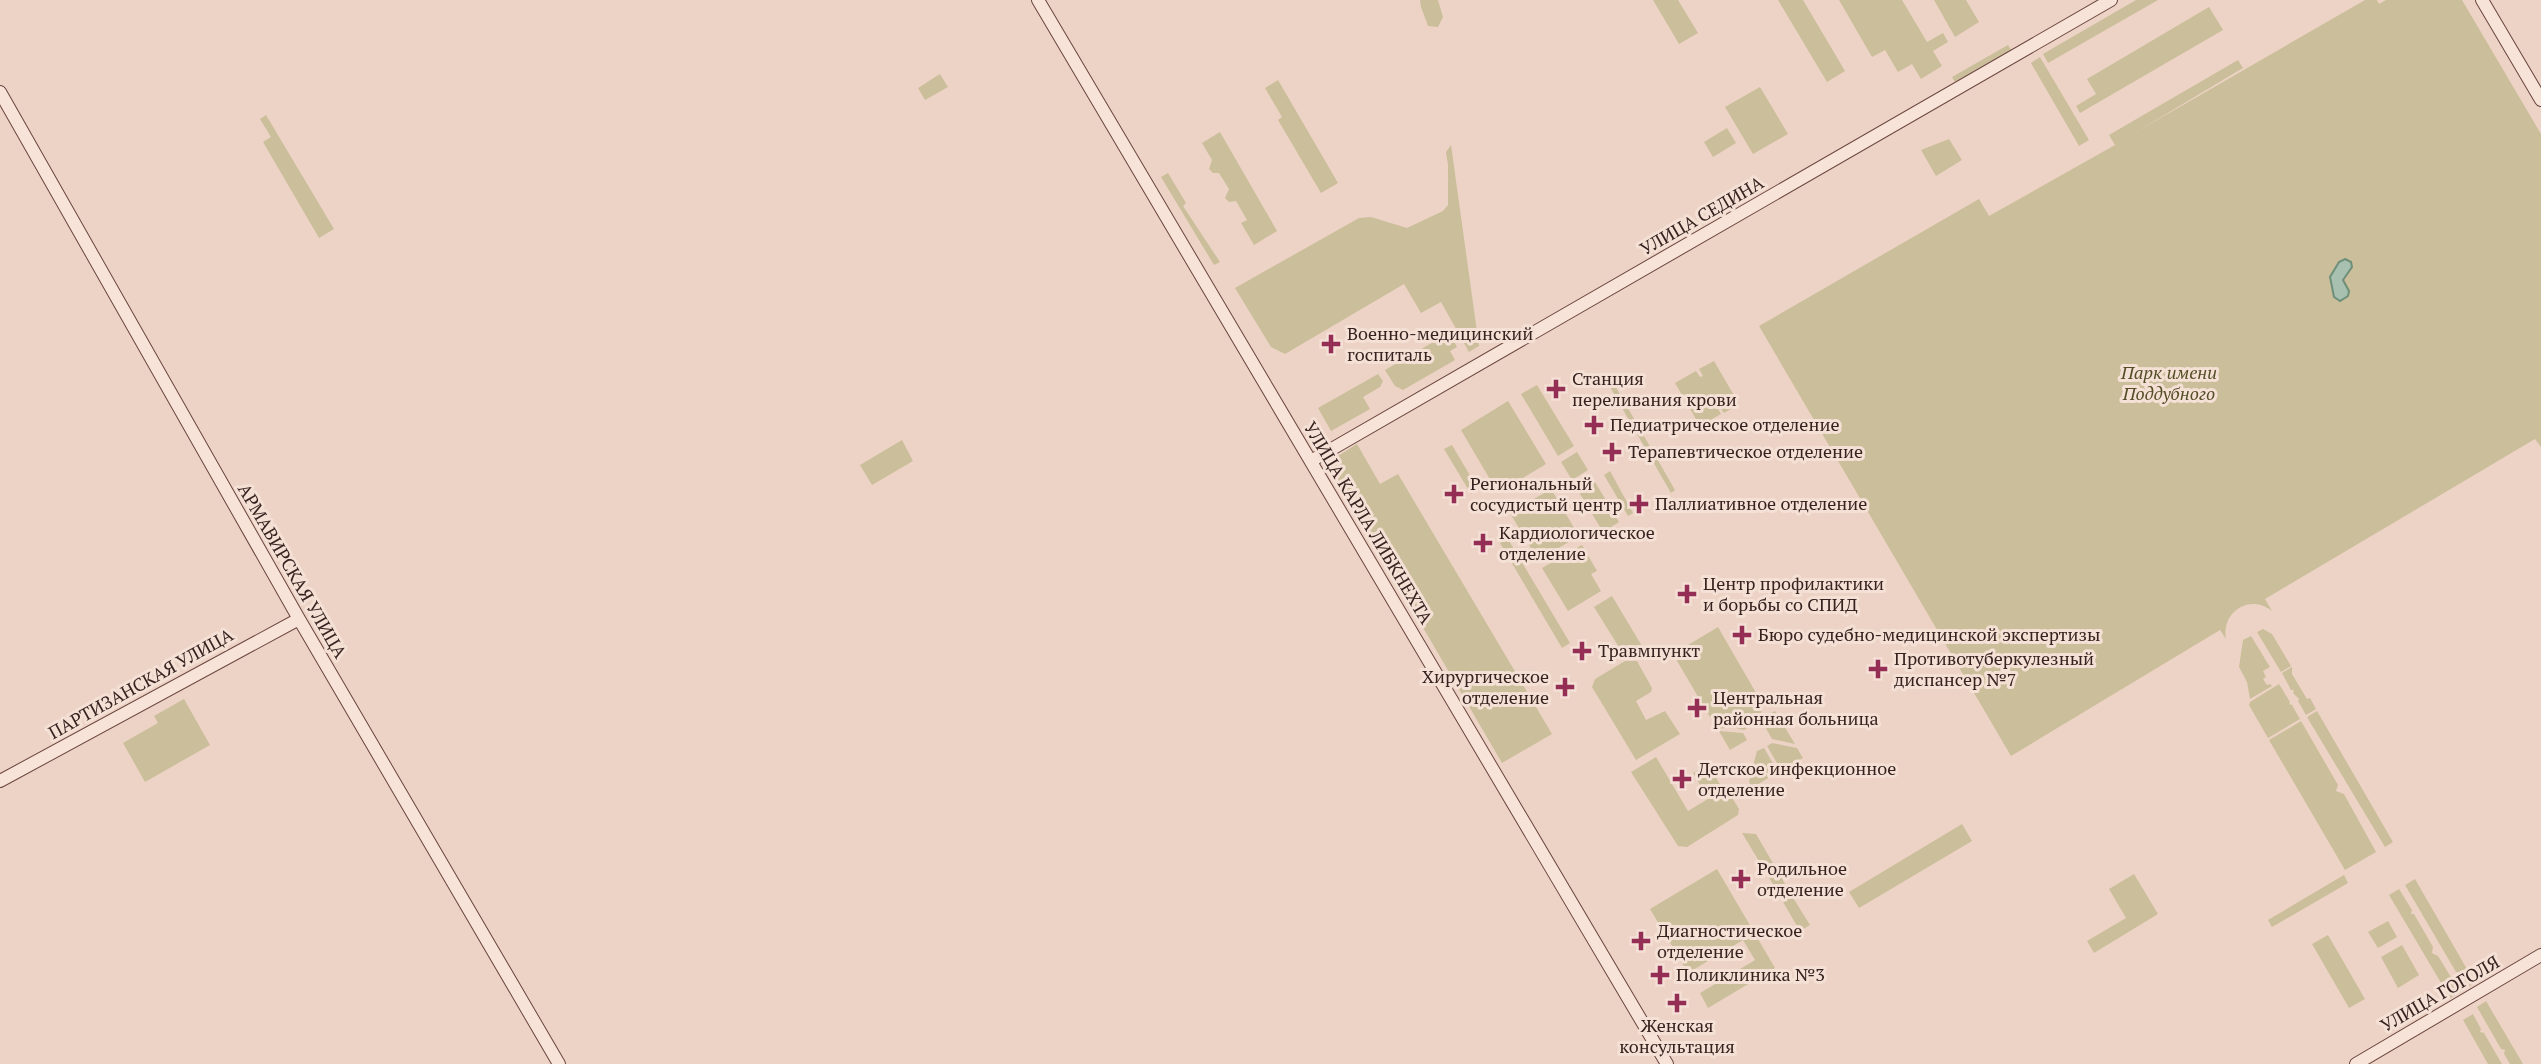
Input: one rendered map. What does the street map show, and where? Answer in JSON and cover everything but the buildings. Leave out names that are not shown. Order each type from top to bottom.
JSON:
[{"type":"street","name":"УЛИЦА КАРЛА ЛИБКНЕХТА","points":[[1038,0],[1667,1064]]},
{"type":"street","name":"УЛИЦА СЕДИНА","points":[[1311,461],[2111,0]]},
{"type":"street","points":[[2482,0],[2541,100]]},
{"type":"street","name":"АРМАВИРСКАЯ УЛИЦА","points":[[0,92],[299,619],[559,1064]]},
{"type":"street","name":"ПАРТИЗАНСКАЯ УЛИЦА","points":[[0,781],[299,619]]},
{"type":"street","name":"УЛИЦА ГОГОЛЯ","points":[[2356,1064],[2541,955]]},
{"type":"green space","points":[[1420,0],[1438,0],[1443,17],[1438,27],[1428,26]]},
{"type":"green space","points":[[1653,0],[1678,0],[1698,33],[1679,44]]},
{"type":"green space","points":[[1778,0],[1803,0],[1845,71],[1827,82]]},
{"type":"green space","points":[[1839,0],[1902,0],[1927,42],[1943,33],[1948,42],[1933,51],[1942,66],[1921,79],[1912,64],[1898,72],[1885,50],[1872,57]]},
{"type":"green space","points":[[1934,0],[1966,0],[1979,22],[1955,37]]},
{"type":"green space","points":[[2136,0],[2158,0],[2048,63],[2043,54]]},
{"type":"green space","name":"Парк имени Поддубного","points":[[2365,0],[2377,0],[2379,4],[2386,0],[2462,0],[2541,134],[2541,447],[2535,439],[2265,599],[2272,611],[2255,604],[2239,608],[2228,621],[2226,639],[2220,630],[2011,756],[1759,326],[1979,199],[1989,216],[2115,145],[2109,135],[2238,60],[2243,68],[2136,132]]},
{"type":"green space","points":[[2209,7],[2223,30],[2080,113],[2076,106],[2096,94],[2087,79]]},
{"type":"green space","points":[[2008,45],[2011,50],[1955,82],[1952,77]]},
{"type":"green space","points":[[2040,57],[2089,140],[2079,146],[2031,63]]},
{"type":"green space","points":[[940,74],[948,87],[925,100],[918,88]]},
{"type":"green space","points":[[1278,80],[1338,183],[1321,193],[1278,120],[1282,117],[1265,88]]},
{"type":"green space","points":[[1760,87],[1788,134],[1753,154],[1725,107]]},
{"type":"green space","points":[[266,115],[334,229],[319,238],[263,142],[271,137],[260,119]]},
{"type":"green space","points":[[1727,128],[1736,143],[1713,157],[1704,142]]},
{"type":"green space","points":[[1220,132],[1277,231],[1254,245],[1241,223],[1247,220],[1236,201],[1229,202],[1225,198],[1229,189],[1219,173],[1213,173],[1209,169],[1212,160],[1202,143]]},
{"type":"green space","points":[[1949,139],[1962,160],[1936,176],[1921,150]]},
{"type":"green space","points":[[1451,145],[1479,346],[1469,352],[1441,302],[1421,313],[1404,284],[1285,354],[1271,347],[1235,288],[1359,218],[1371,217],[1407,228],[1443,211],[1448,205],[1446,152]]},
{"type":"green space","points":[[1168,173],[1186,203],[1183,206],[1220,262],[1214,265],[1161,177]]},
{"type":"green space","points":[[1449,333],[1457,347],[1450,351],[1455,360],[1403,390],[1395,386],[1385,370]]},
{"type":"green space","points":[[1714,361],[1739,404],[1724,413],[1717,407],[1721,414],[1700,426],[1675,383],[1696,371],[1700,377],[1703,376],[1699,369]]},
{"type":"green space","points":[[1378,374],[1383,381],[1380,387],[1363,397],[1370,409],[1331,431],[1318,408]]},
{"type":"green space","points":[[1614,384],[1675,490],[1671,493],[1610,387]]},
{"type":"green space","points":[[1537,385],[1574,446],[1558,456],[1521,394]]},
{"type":"green space","points":[[1508,401],[1546,464],[1498,493],[1461,430]]},
{"type":"green space","points":[[902,440],[913,461],[872,485],[860,465]]},
{"type":"green space","points":[[1357,444],[1380,484],[1398,474],[1552,734],[1502,763],[1329,466],[1333,459]]},
{"type":"green space","points":[[1452,445],[1478,489],[1471,494],[1444,449]]},
{"type":"green space","points":[[1577,452],[1588,470],[1572,480],[1561,462]]},
{"type":"green space","points":[[1610,471],[1633,513],[1628,516],[1604,475]]},
{"type":"green space","points":[[1592,477],[1619,522],[1603,532],[1576,487]]},
{"type":"green space","points":[[1551,489],[1579,536],[1538,560],[1510,513]]},
{"type":"green space","points":[[1508,539],[1570,643],[1562,648],[1500,543]]},
{"type":"green space","points":[[1582,545],[1597,571],[1591,574],[1601,591],[1568,611],[1542,568]]},
{"type":"green space","points":[[1612,596],[1642,646],[1633,652],[1622,652],[1594,607]]},
{"type":"green space","points":[[1718,627],[1763,705],[1759,721],[1744,730],[1732,727],[1717,729],[1673,654]]},
{"type":"green space","points":[[2263,629],[2272,634],[2291,666],[2281,672],[2257,632]]},
{"type":"green space","points":[[2251,636],[2270,667],[2263,671],[2266,677],[2263,679],[2267,685],[2272,686],[2250,699],[2247,682],[2239,667],[2243,640]]},
{"type":"green space","points":[[1625,661],[1637,661],[1652,688],[1651,692],[1636,701],[1646,720],[1665,711],[1680,734],[1636,760],[1592,687],[1595,679]]},
{"type":"green space","points":[[2292,667],[2292,674],[2316,709],[2306,715],[2282,673]]},
{"type":"green space","points":[[2279,684],[2300,719],[2268,738],[2249,705]]},
{"type":"green space","points":[[184,699],[210,745],[145,782],[123,743],[158,723],[154,716]]},
{"type":"green space","points":[[1775,711],[1795,744],[1772,739],[1763,723],[1764,717]]},
{"type":"green space","points":[[2317,711],[2393,842],[2385,847],[2307,717]]},
{"type":"green space","points":[[2301,721],[2338,785],[2336,791],[2344,794],[2376,852],[2345,870],[2269,740]]},
{"type":"green space","points":[[1719,731],[1743,733],[1747,740],[1730,750]]},
{"type":"green space","points":[[1772,743],[1797,748],[1803,758],[1781,770],[1767,746]]},
{"type":"green space","points":[[1764,748],[1778,772],[1752,788],[1749,782],[1757,751]]},
{"type":"green space","points":[[1656,757],[1688,811],[1726,788],[1739,809],[1738,815],[1687,847],[1678,846],[1631,772]]},
{"type":"green space","points":[[1708,764],[1722,788],[1707,797],[1693,773]]},
{"type":"green space","points":[[1962,824],[1972,841],[1859,908],[1849,892]]},
{"type":"green space","points":[[1742,833],[1756,834],[1791,894],[1782,899]]},
{"type":"green space","points":[[1717,869],[1775,968],[1708,1008],[1700,993],[1755,960],[1743,940],[1688,973],[1650,909]]},
{"type":"green space","points":[[2134,874],[2158,914],[2094,953],[2087,941],[2126,918],[2109,889]]},
{"type":"green space","points":[[2344,875],[2348,883],[2272,927],[2268,920]]},
{"type":"green space","points":[[2415,879],[2475,983],[2466,988],[2458,976],[2459,972],[2456,972],[2405,885]]},
{"type":"green space","points":[[2399,889],[2412,910],[2411,914],[2414,914],[2433,947],[2432,953],[2438,956],[2460,992],[2450,998],[2389,895]]},
{"type":"green space","points":[[1792,896],[1810,925],[1800,931],[1783,902]]},
{"type":"green space","points":[[2388,921],[2397,937],[2378,948],[2368,932]]},
{"type":"green space","points":[[2328,935],[2365,999],[2349,1008],[2312,944]]},
{"type":"green space","points":[[2402,945],[2419,975],[2398,988],[2381,957]]},
{"type":"green space","points":[[2486,1001],[2523,1064],[2510,1064],[2504,1054],[2505,1050],[2501,1049],[2477,1007]]},
{"type":"green space","points":[[2473,1014],[2480,1032],[2484,1033],[2502,1064],[2488,1064],[2463,1020]]},
{"type":"shaded area","points":[[2345,259],[2351,262],[2352,267],[2343,280],[2349,291],[2348,296],[2340,301],[2334,297],[2330,277],[2339,262]]},
{"type":"place","name":"Военно-медицинский госпиталь","points":[[1331,344]]},
{"type":"place","name":"Станция переливания крови","points":[[1556,389]]},
{"type":"place","name":"Педиатрическое отделение","points":[[1594,425]]},
{"type":"place","name":"Терапевтическое отделение","points":[[1612,452]]},
{"type":"place","name":"Региональный сосудистый центр","points":[[1454,494]]},
{"type":"place","name":"Паллиативное отделение","points":[[1639,504]]},
{"type":"place","name":"Кардиологическое отделение","points":[[1483,543]]},
{"type":"place","name":"Центр профилактики и борьбы со СПИД","points":[[1687,594]]},
{"type":"place","name":"Бюро судебно-медицинской экспертизы","points":[[1742,635]]},
{"type":"place","name":"Травмпункт","points":[[1582,651]]},
{"type":"place","name":"Противотуберкулезный диспансер №7","points":[[1878,669]]},
{"type":"place","name":"Хирургическое отделение","points":[[1565,687]]},
{"type":"place","name":"Центральная районная больница","points":[[1697,708]]},
{"type":"place","name":"Детское инфекционное отделение","points":[[1682,779]]},
{"type":"place","name":"Родильное отделение","points":[[1741,879]]},
{"type":"place","name":"Диагностическое отделение","points":[[1641,941]]},
{"type":"place","name":"Поликлиника №3","points":[[1660,975]]},
{"type":"place","name":"Женская консультация","points":[[1677,1003]]}]
